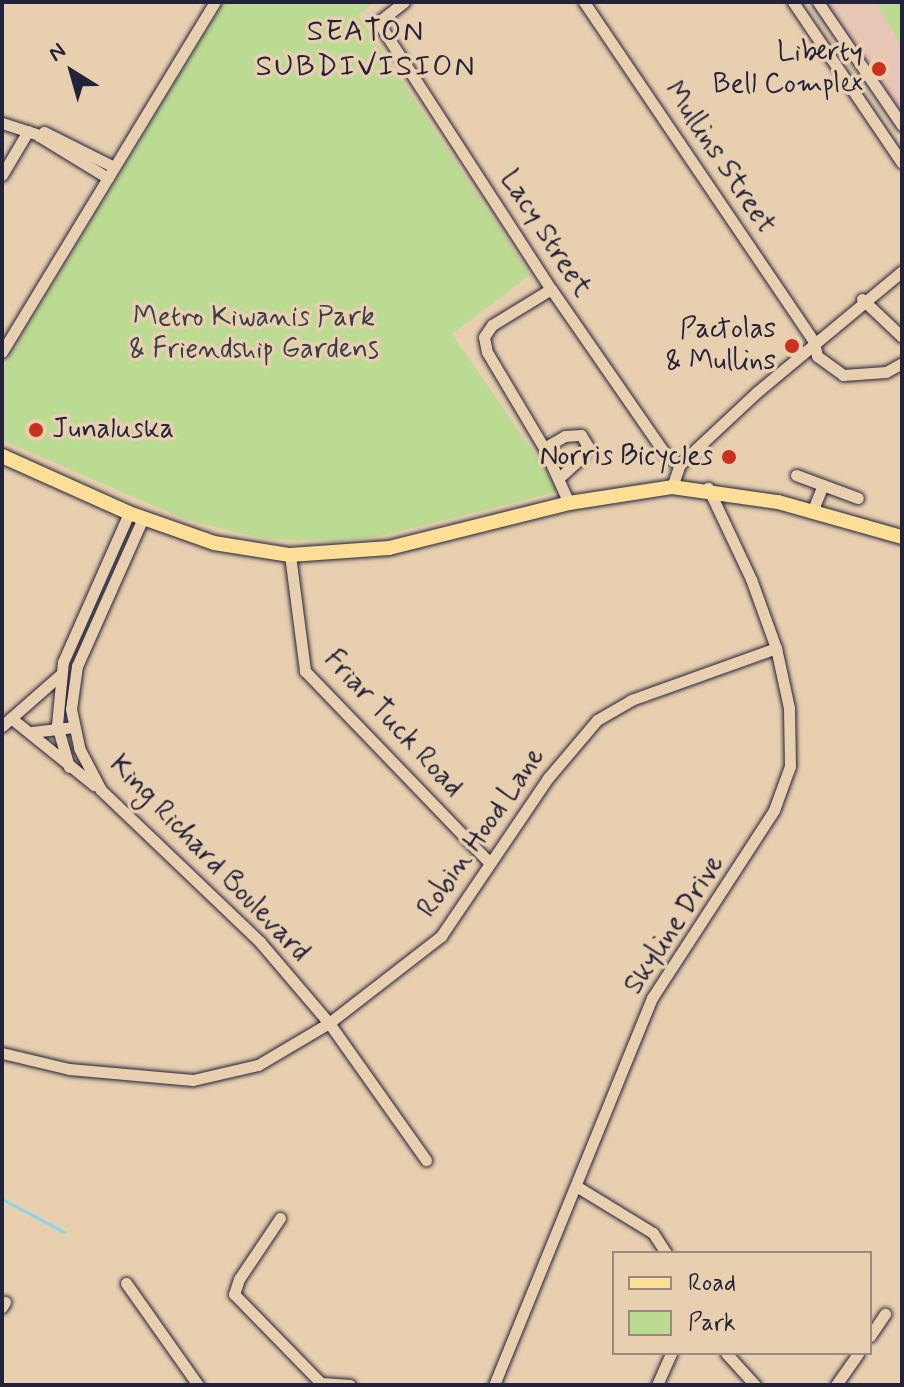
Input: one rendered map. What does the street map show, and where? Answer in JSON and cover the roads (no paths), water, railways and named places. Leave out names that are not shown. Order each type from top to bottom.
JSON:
[{"type":"main road","points":[[2,456],[129,513],[214,543],[290,555],[389,548],[569,503],[672,487],[708,488],[902,537]]},
{"type":"street","points":[[2,352],[215,2]]},
{"type":"street","name":"Lacy Street","points":[[404,2],[378,22],[551,289],[666,455],[680,464]]},
{"type":"street","name":"Mullins Street","points":[[584,2],[814,342],[817,356],[843,375],[886,372],[902,363]]},
{"type":"street","points":[[793,2],[902,163]]},
{"type":"street","points":[[818,2],[902,125]]},
{"type":"street","points":[[2,123],[34,133],[44,132],[111,173]]},
{"type":"street","points":[[2,175],[34,133]]},
{"type":"street","points":[[672,487],[680,464],[862,299],[902,271]]},
{"type":"street","points":[[551,289],[492,325],[484,337],[487,352],[560,477],[569,503]]},
{"type":"street","points":[[862,299],[902,337]]},
{"type":"street","points":[[544,448],[565,436],[581,435],[587,445],[581,458],[560,477]]},
{"type":"street","points":[[796,475],[858,498]]},
{"type":"street","points":[[812,512],[823,485]]},
{"type":"street","name":"Skyline Drive","points":[[494,1385],[652,998],[724,895],[784,789],[792,745],[776,648],[751,579],[708,488]]},
{"type":"street","name":"King Richard Boulevard","points":[[69,767],[58,730],[63,662],[129,513]]},
{"type":"street","name":"King Richard Boulevard","points":[[143,518],[77,666],[74,727],[101,790],[260,942],[329,1023],[426,1160]]},
{"type":"street","name":"Friar Tuck Road","points":[[290,555],[305,671],[489,862]]},
{"type":"street","name":"Robin Hood Lane","points":[[2,1053],[69,1069],[193,1080],[258,1065],[329,1023],[441,936],[489,862],[597,720],[631,700],[776,648]]},
{"type":"street","points":[[63,662],[77,666]]},
{"type":"street","points":[[60,675],[6,722],[32,732],[69,767],[101,790]]},
{"type":"street","points":[[32,732],[74,727]]},
{"type":"street","points":[[576,1186],[653,1233],[665,1251]]},
{"type":"street","points":[[280,1218],[239,1279],[234,1294],[321,1383],[350,1385]]},
{"type":"street","points":[[126,1283],[198,1385]]},
{"type":"street","points":[[872,1333],[885,1314]]},
{"type":"street","points":[[657,1385],[670,1355]]},
{"type":"street","points":[[728,1355],[755,1385]]},
{"type":"street","points":[[836,1385],[857,1355]]},
{"type":"waterway","points":[[2,1199],[64,1232]]},
{"type":"place","name":"Liberty Bell Complex","points":[[879,69]]},
{"type":"place","name":"Pactolas & Mullins","points":[[792,346]]},
{"type":"place","name":"Junaluska","points":[[36,430]]},
{"type":"place","name":"Norris Bicycles","points":[[729,457]]},
{"type":"district","name":"SEATON SUBDIVISION","points":[[366,49]]},
{"type":"park label","name":"Metro Kiwanis Park & Friendship Gardens","points":[[254,334]]}]
